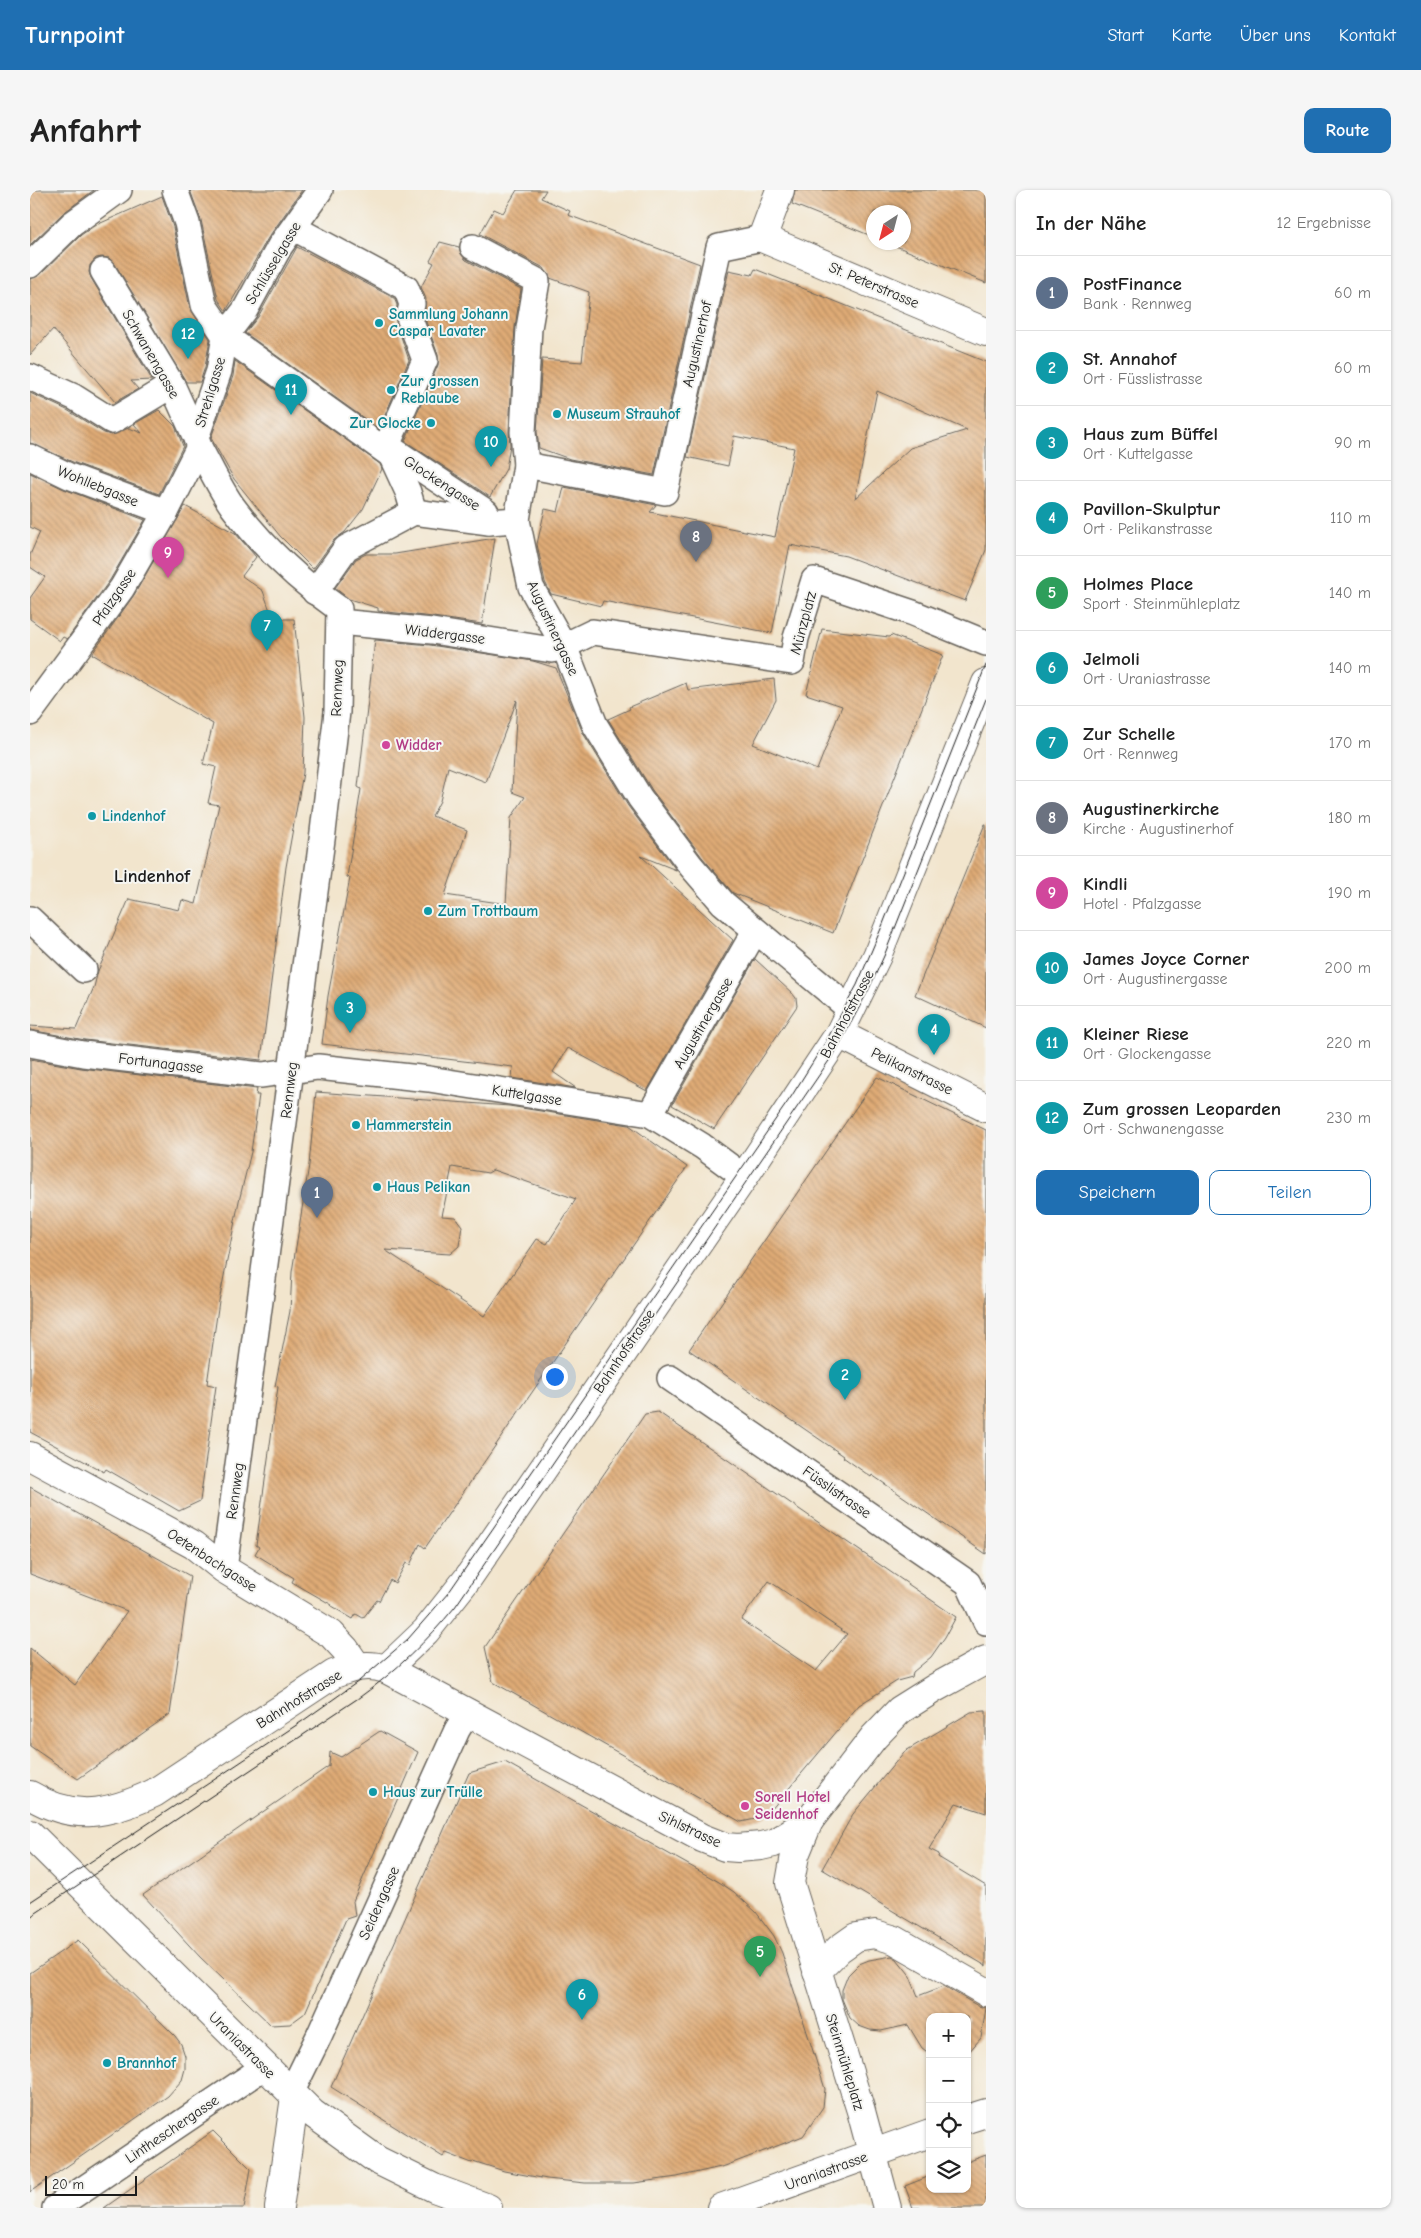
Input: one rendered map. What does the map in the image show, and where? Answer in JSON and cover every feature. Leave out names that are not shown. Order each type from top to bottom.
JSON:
[{"type":"street","points":[[30,265],[77,232],[119,190]]},
{"type":"street","name":"Strehlgasse","points":[[174,190],[187,223],[204,305],[225,336],[219,371],[198,442],[232,506],[272,554],[339,615]]},
{"type":"street","name":"Schlüsselgasse","points":[[225,336],[245,310],[280,246],[297,230],[320,190]]},
{"type":"street","points":[[762,238],[780,190]]},
{"type":"street","points":[[297,230],[406,288],[412,304],[409,317],[425,360],[388,452]]},
{"type":"street","name":"St. Peterstrasse","points":[[762,238],[986,332]]},
{"type":"street","name":"Augustinerhof","points":[[526,465],[665,492],[719,247],[762,238]]},
{"type":"street","name":"Augustinergasse","points":[[473,247],[537,281],[529,328],[523,432],[526,465],[517,520],[531,587],[595,726],[640,798],[691,866],[723,903],[852,1010]]},
{"type":"street","name":"Schwanengasse","points":[[103,271],[172,384],[198,442]]},
{"type":"street","name":"Glockengasse","points":[[225,336],[388,452],[408,492],[414,512],[489,522],[517,520]]},
{"type":"street","points":[[30,377],[74,397],[112,421],[172,384]]},
{"type":"street","name":"Pfalzgasse","points":[[30,713],[122,588],[166,512],[198,442]]},
{"type":"street","name":"Glockengasse","points":[[388,452],[393,450],[486,512],[489,522]]},
{"type":"street","name":"Wohllebgasse","points":[[30,457],[69,476],[166,512]]},
{"type":"street","points":[[315,592],[346,548],[414,512]]},
{"type":"street","name":"Münzplatz","points":[[558,648],[593,632],[792,662],[796,638],[814,580],[913,613],[986,643]]},
{"type":"street","name":"Widdergasse","points":[[339,615],[432,631],[558,648]]},
{"type":"street","name":"Rennweg","points":[[224,1569],[292,1070],[337,712],[339,615]]},
{"type":"street","name":"Bahnhofstrasse","points":[[30,1795],[46,1804],[61,1809],[83,1812],[106,1811],[127,1806],[154,1793],[334,1674],[356,1666],[366,1665],[386,1669],[418,1640],[458,1592],[744,1177],[839,1034],[884,939],[986,683]]},
{"type":"street","points":[[30,919],[84,970]]},
{"type":"street","name":"Augustinergasse","points":[[650,1114],[755,931]]},
{"type":"street","name":"Pelikanstrasse","points":[[839,1034],[986,1108]]},
{"type":"street","name":"Fortunagasse","points":[[30,1044],[83,1054],[262,1075],[292,1070]]},
{"type":"street","name":"Kuttelgasse","points":[[292,1070],[318,1067],[429,1079],[650,1114],[702,1146],[744,1177]]},
{"type":"street","name":"Füsslistrasse","points":[[670,1378],[968,1583],[986,1622]]},
{"type":"street","name":"Oetenbachgasse","points":[[30,1456],[194,1545],[224,1569],[330,1634],[345,1649],[356,1666]]},
{"type":"street","name":"Sihlstrasse","points":[[386,1669],[693,1833],[725,1846],[738,1848],[774,1842],[809,1822],[874,1736],[900,1710],[986,1660]]},
{"type":"street","name":"Seidengasse","points":[[280,2208],[293,2095],[457,1730],[468,1712]]},
{"type":"street","name":"Steinmühleplatz","points":[[809,1822],[795,1854],[790,1883],[861,2111],[887,2208]]},
{"type":"street","name":"Uraniastrasse","points":[[30,1834],[264,2067],[327,2125],[377,2160],[416,2180],[453,2203],[488,2208]]},
{"type":"street","points":[[817,1971],[839,1949],[856,1937],[875,1934],[895,1940],[986,1992]]},
{"type":"street","name":"Lintheschergasse","points":[[55,2208],[264,2067]]},
{"type":"street","points":[[971,2118],[986,2113]]},
{"type":"street","name":"Uraniastrasse","points":[[721,2208],[926,2134]]},
{"type":"building","points":[[30,190],[94,190],[62,214],[30,245]]},
{"type":"building","points":[[190,190],[302,190],[268,238],[226,311],[218,299],[201,220]]},
{"type":"building","points":[[517,190],[546,190],[541,198],[570,211],[568,215],[700,264],[654,475],[570,459],[539,448],[537,432],[542,359],[582,362],[589,292],[550,278],[544,268],[480,234],[494,209],[503,213]]},
{"type":"building","points":[[795,190],[986,190],[986,283],[906,250],[911,250],[911,205],[866,205],[866,234],[792,204]]},
{"type":"building","points":[[162,196],[173,227],[190,308],[210,339],[205,367],[200,382],[186,382],[115,264],[109,258],[96,258],[90,265],[89,272],[91,278],[152,380],[131,381],[138,389],[115,402],[53,329],[30,355],[30,279],[40,275],[81,235],[94,226]]},
{"type":"building","points":[[440,242],[459,247],[461,254],[466,260],[521,289],[515,327],[509,431],[510,445],[506,469],[490,497],[405,441],[438,365],[438,355],[424,316],[426,299],[421,287],[434,263],[430,261]]},
{"type":"building","points":[[297,247],[394,298],[397,305],[396,322],[409,360],[379,429],[245,333],[258,317]]},
{"type":"building","points":[[755,269],[986,362],[986,550],[965,601],[846,556],[790,545],[772,633],[603,601],[601,606],[551,594],[545,582],[537,544],[545,509],[558,512],[564,487],[656,505],[650,512],[775,537],[794,448],[734,436],[728,466],[687,457],[729,270],[752,275]],"holes":[[[877,391],[967,430],[910,448],[855,499]]]},
{"type":"building","points":[[235,361],[380,464],[382,469],[363,509],[345,532],[334,540],[313,569],[280,536],[234,479],[211,438],[233,376]]},
{"type":"building","points":[[30,393],[67,410],[104,433],[111,435],[129,428],[142,433],[134,424],[159,410],[175,426],[183,446],[159,494],[75,463],[30,443]]},
{"type":"building","points":[[30,473],[64,489],[145,520],[110,580],[67,639],[63,637],[60,641],[30,619],[30,598],[45,577],[30,567],[30,555],[40,532],[30,527]]},
{"type":"building","points":[[185,506],[235,533],[256,557],[242,576],[263,591],[273,619],[294,619],[305,717],[303,773],[286,867],[261,1060],[85,1040],[30,1030],[30,1026],[76,1029],[94,987],[98,971],[129,899],[179,910],[182,900],[196,904],[219,805],[208,803],[216,767],[203,764],[213,724],[92,654],[134,595]]},
{"type":"building","points":[[495,538],[482,624],[378,611],[378,608],[349,599],[335,588],[356,559],[366,554],[395,554]]},
{"type":"building","points":[[822,629],[889,637],[891,635],[943,655],[833,933],[733,893],[702,857],[652,790],[608,719],[630,709],[629,707],[686,683],[688,690],[774,679],[776,700],[753,744],[817,770],[842,706],[806,694]]},
{"type":"building","points":[[375,640],[430,645],[533,661],[556,668],[583,733],[628,806],[676,870],[641,856],[733,940],[647,1091],[568,1048],[553,1072],[576,1088],[512,1078],[513,1067],[322,1044],[328,996],[350,878],[347,877],[361,789],[358,787]],"holes":[[[517,700],[512,792],[525,797],[511,818],[506,904],[445,895],[467,830],[432,816],[440,801],[448,767],[486,782]]]},
{"type":"building","points":[[986,824],[986,1028],[915,995]]},
{"type":"building","points":[[755,959],[792,993],[796,998],[797,1006],[714,1129],[672,1105]]},
{"type":"building","points":[[30,1059],[81,1068],[257,1089],[256,1095],[259,1095],[251,1152],[219,1301],[207,1384],[216,1386],[200,1501],[179,1511],[106,1469],[104,1472],[30,1432]]},
{"type":"building","points":[[877,1077],[986,1130],[986,1554],[872,1475],[871,1477],[844,1456],[689,1350]]},
{"type":"building","points":[[316,1092],[509,1106],[629,1125],[687,1167],[425,1548],[420,1544],[410,1565],[406,1563],[395,1583],[390,1580],[379,1601],[377,1600],[363,1618],[356,1614],[353,1619],[331,1606],[292,1582],[294,1578],[255,1554],[259,1547],[256,1545],[278,1387],[275,1386],[290,1311],[292,1272],[309,1165]],"holes":[[[452,1167],[488,1173],[493,1170],[576,1199],[547,1244],[537,1239],[484,1316],[385,1250],[450,1254],[459,1246],[462,1226],[455,1217],[442,1216]]]},
{"type":"building","points":[[658,1412],[956,1617],[931,1657],[913,1672],[912,1677],[897,1681],[859,1705],[765,1817],[741,1822],[493,1682],[485,1647],[645,1414]],"holes":[[[769,1581],[847,1634],[816,1671],[741,1620]]]},
{"type":"building","points":[[30,1487],[190,1576],[170,1714],[78,1779],[30,1746],[30,1648],[75,1685],[127,1611],[30,1574]]},
{"type":"building","points":[[986,1711],[986,1813],[956,1803],[929,1849],[939,1854],[938,1857],[986,1886],[986,1966],[822,1869],[853,1814],[904,1752],[971,1712]]},
{"type":"building","points":[[380,1731],[418,1752],[353,1901],[355,1916],[346,1919],[305,2013],[290,2024],[271,2025],[200,1957],[143,1895],[329,1766],[330,1752],[341,1757]]},
{"type":"building","points":[[505,1762],[719,1882],[734,1892],[756,1912],[774,1936],[782,1953],[825,2089],[823,2107],[803,2136],[725,2166],[677,2177],[634,2183],[585,2183],[547,2179],[504,2171],[473,2161],[472,2163],[446,2153],[443,2157],[331,2087],[469,1773]]},
{"type":"building","name":"Brannhof","points":[[78,1940],[175,2036],[181,2044],[185,2056],[185,2069],[182,2080],[168,2096],[30,2192],[30,1973]]},
{"type":"building","points":[[892,1956],[897,1959],[909,1974],[918,1996],[944,1986],[978,2006],[986,2008],[981,2038],[971,2050],[971,2013],[926,2013],[926,2051],[922,2048],[908,2025],[881,2031],[859,2026],[850,2018],[842,1999],[842,1990],[848,1975],[859,1964],[869,1960]]},
{"type":"building","points":[[213,2131],[251,2169],[244,2208],[104,2208]]},
{"type":"building","points":[[986,2155],[986,2208],[913,2208],[905,2186],[926,2178],[926,2193],[971,2193],[971,2161]]},
{"type":"tram line","points":[[30,1902],[304,1720],[359,1681],[408,1639],[449,1592],[791,1097],[826,1041],[857,985],[883,924],[986,665]]},
{"type":"tram line","points":[[30,1917],[360,1697],[411,1655],[455,1607],[837,1049],[868,991],[884,956],[986,699]]},
{"type":"place","name":"Sammlung Johann Caspar Lavater","points":[[379,323]]},
{"type":"place","name":"Zum grossen Leoparden","points":[[188,359]]},
{"type":"place","name":"Zur grossen Reblaube","points":[[391,390]]},
{"type":"place","name":"Museum Strauhof","points":[[557,414]]},
{"type":"place","name":"Kleiner Riese","points":[[291,415]]},
{"type":"place","name":"Zur Glocke","points":[[431,423]]},
{"type":"place","name":"James Joyce Corner","points":[[491,467]]},
{"type":"place","name":"Augustinerkirche","points":[[696,562]]},
{"type":"place","name":"Kindli","points":[[168,578]]},
{"type":"place","name":"Zur Schelle","points":[[267,651]]},
{"type":"place","name":"Widder","points":[[386,745]]},
{"type":"place","name":"Lindenhof","points":[[92,816]]},
{"type":"place","name":"Zum Trottbaum","points":[[428,911]]},
{"type":"place","name":"Haus zum Büffel","points":[[350,1033]]},
{"type":"place","name":"Pavillon-Skulptur","points":[[934,1055]]},
{"type":"place","name":"Hammerstein","points":[[356,1125]]},
{"type":"place","name":"Haus Pelikan","points":[[377,1187]]},
{"type":"place","name":"PostFinance","points":[[317,1218]]},
{"type":"place","name":"St. Annahof","points":[[845,1400]]},
{"type":"place","name":"Haus zur Trülle","points":[[373,1792]]},
{"type":"place","name":"Sorell Hotel Seidenhof","points":[[745,1806]]},
{"type":"place","name":"Holmes Place","points":[[760,1977]]},
{"type":"place","name":"Jelmoli","points":[[582,2020]]},
{"type":"place","name":"Brannhof","points":[[107,2063]]},
{"type":"district","name":"Lindenhof","points":[[152,876]]}]
